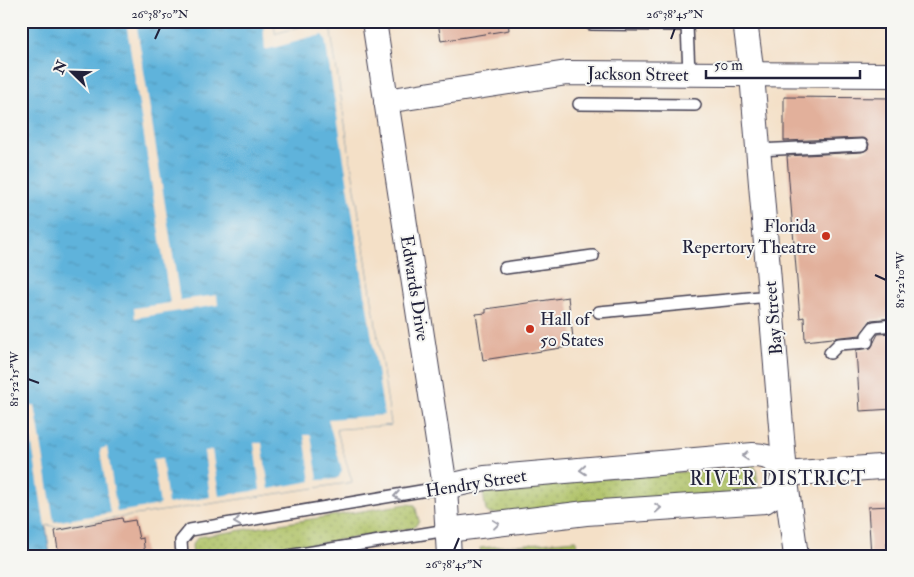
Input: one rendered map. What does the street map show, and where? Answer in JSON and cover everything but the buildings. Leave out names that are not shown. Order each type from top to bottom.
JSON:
[{"type":"street","name":"Edwards Drive","points":[[374,21],[445,487],[449,556]]},
{"type":"street","name":"Bay Street","points":[[745,21],[752,75],[785,474],[796,556]]},
{"type":"street","name":"Jackson Street","points":[[386,102],[567,73],[893,76]]},
{"type":"street","name":"Hendry Street","points":[[445,487],[486,478],[753,455],[774,459],[785,474]]},
{"type":"street","points":[[448,530],[586,513],[765,501],[772,498],[779,489],[785,474],[893,466]]},
{"type":"lane","points":[[591,21],[591,24],[687,23],[689,74]]},
{"type":"lane","points":[[579,104],[695,105]]},
{"type":"lane","points":[[758,150],[862,145]]},
{"type":"lane","points":[[505,268],[593,256]]},
{"type":"lane","points":[[599,312],[771,296]]},
{"type":"lane","points":[[830,353],[839,344],[867,342],[867,336],[874,327],[893,325]]},
{"type":"lane","name":"Hendry Street","points":[[182,556],[181,541],[190,530],[445,487]]},
{"type":"lane","points":[[288,556],[448,530]]},
{"type":"green space","points":[[754,466],[758,486],[754,492],[490,514],[486,511],[483,493],[484,488]]},
{"type":"green space","points":[[407,504],[415,505],[419,521],[414,528],[241,556],[193,556],[192,545],[198,537]]},
{"type":"green space","points":[[576,540],[578,556],[481,556],[480,548]]},
{"type":"water","points":[[21,21],[274,21],[275,34],[321,21],[329,21],[391,425],[336,429],[352,482],[55,527],[50,525],[46,526],[50,556],[21,556]]},
{"type":"pier","points":[[126,21],[136,21],[180,300],[217,295],[218,305],[135,318],[134,308],[170,303]]},
{"type":"pier","points":[[263,21],[274,21],[275,34],[321,21],[329,21],[391,425],[336,429],[352,482],[55,527],[45,526],[26,407],[35,405],[54,522],[110,513],[100,449],[107,447],[117,512],[160,505],[153,459],[162,458],[168,504],[210,497],[204,451],[212,450],[219,496],[260,490],[254,443],[262,443],[269,489],[311,481],[304,435],[311,435],[318,480],[335,479],[339,477],[342,470],[328,419],[384,415],[325,39],[322,35],[265,50]]},
{"type":"place","name":"Florida Repertory Theatre","points":[[826,236]]},
{"type":"place","name":"Hall of 50 States","points":[[530,329]]},
{"type":"district","name":"RIVER DISTRICT","points":[[778,478]]}]
